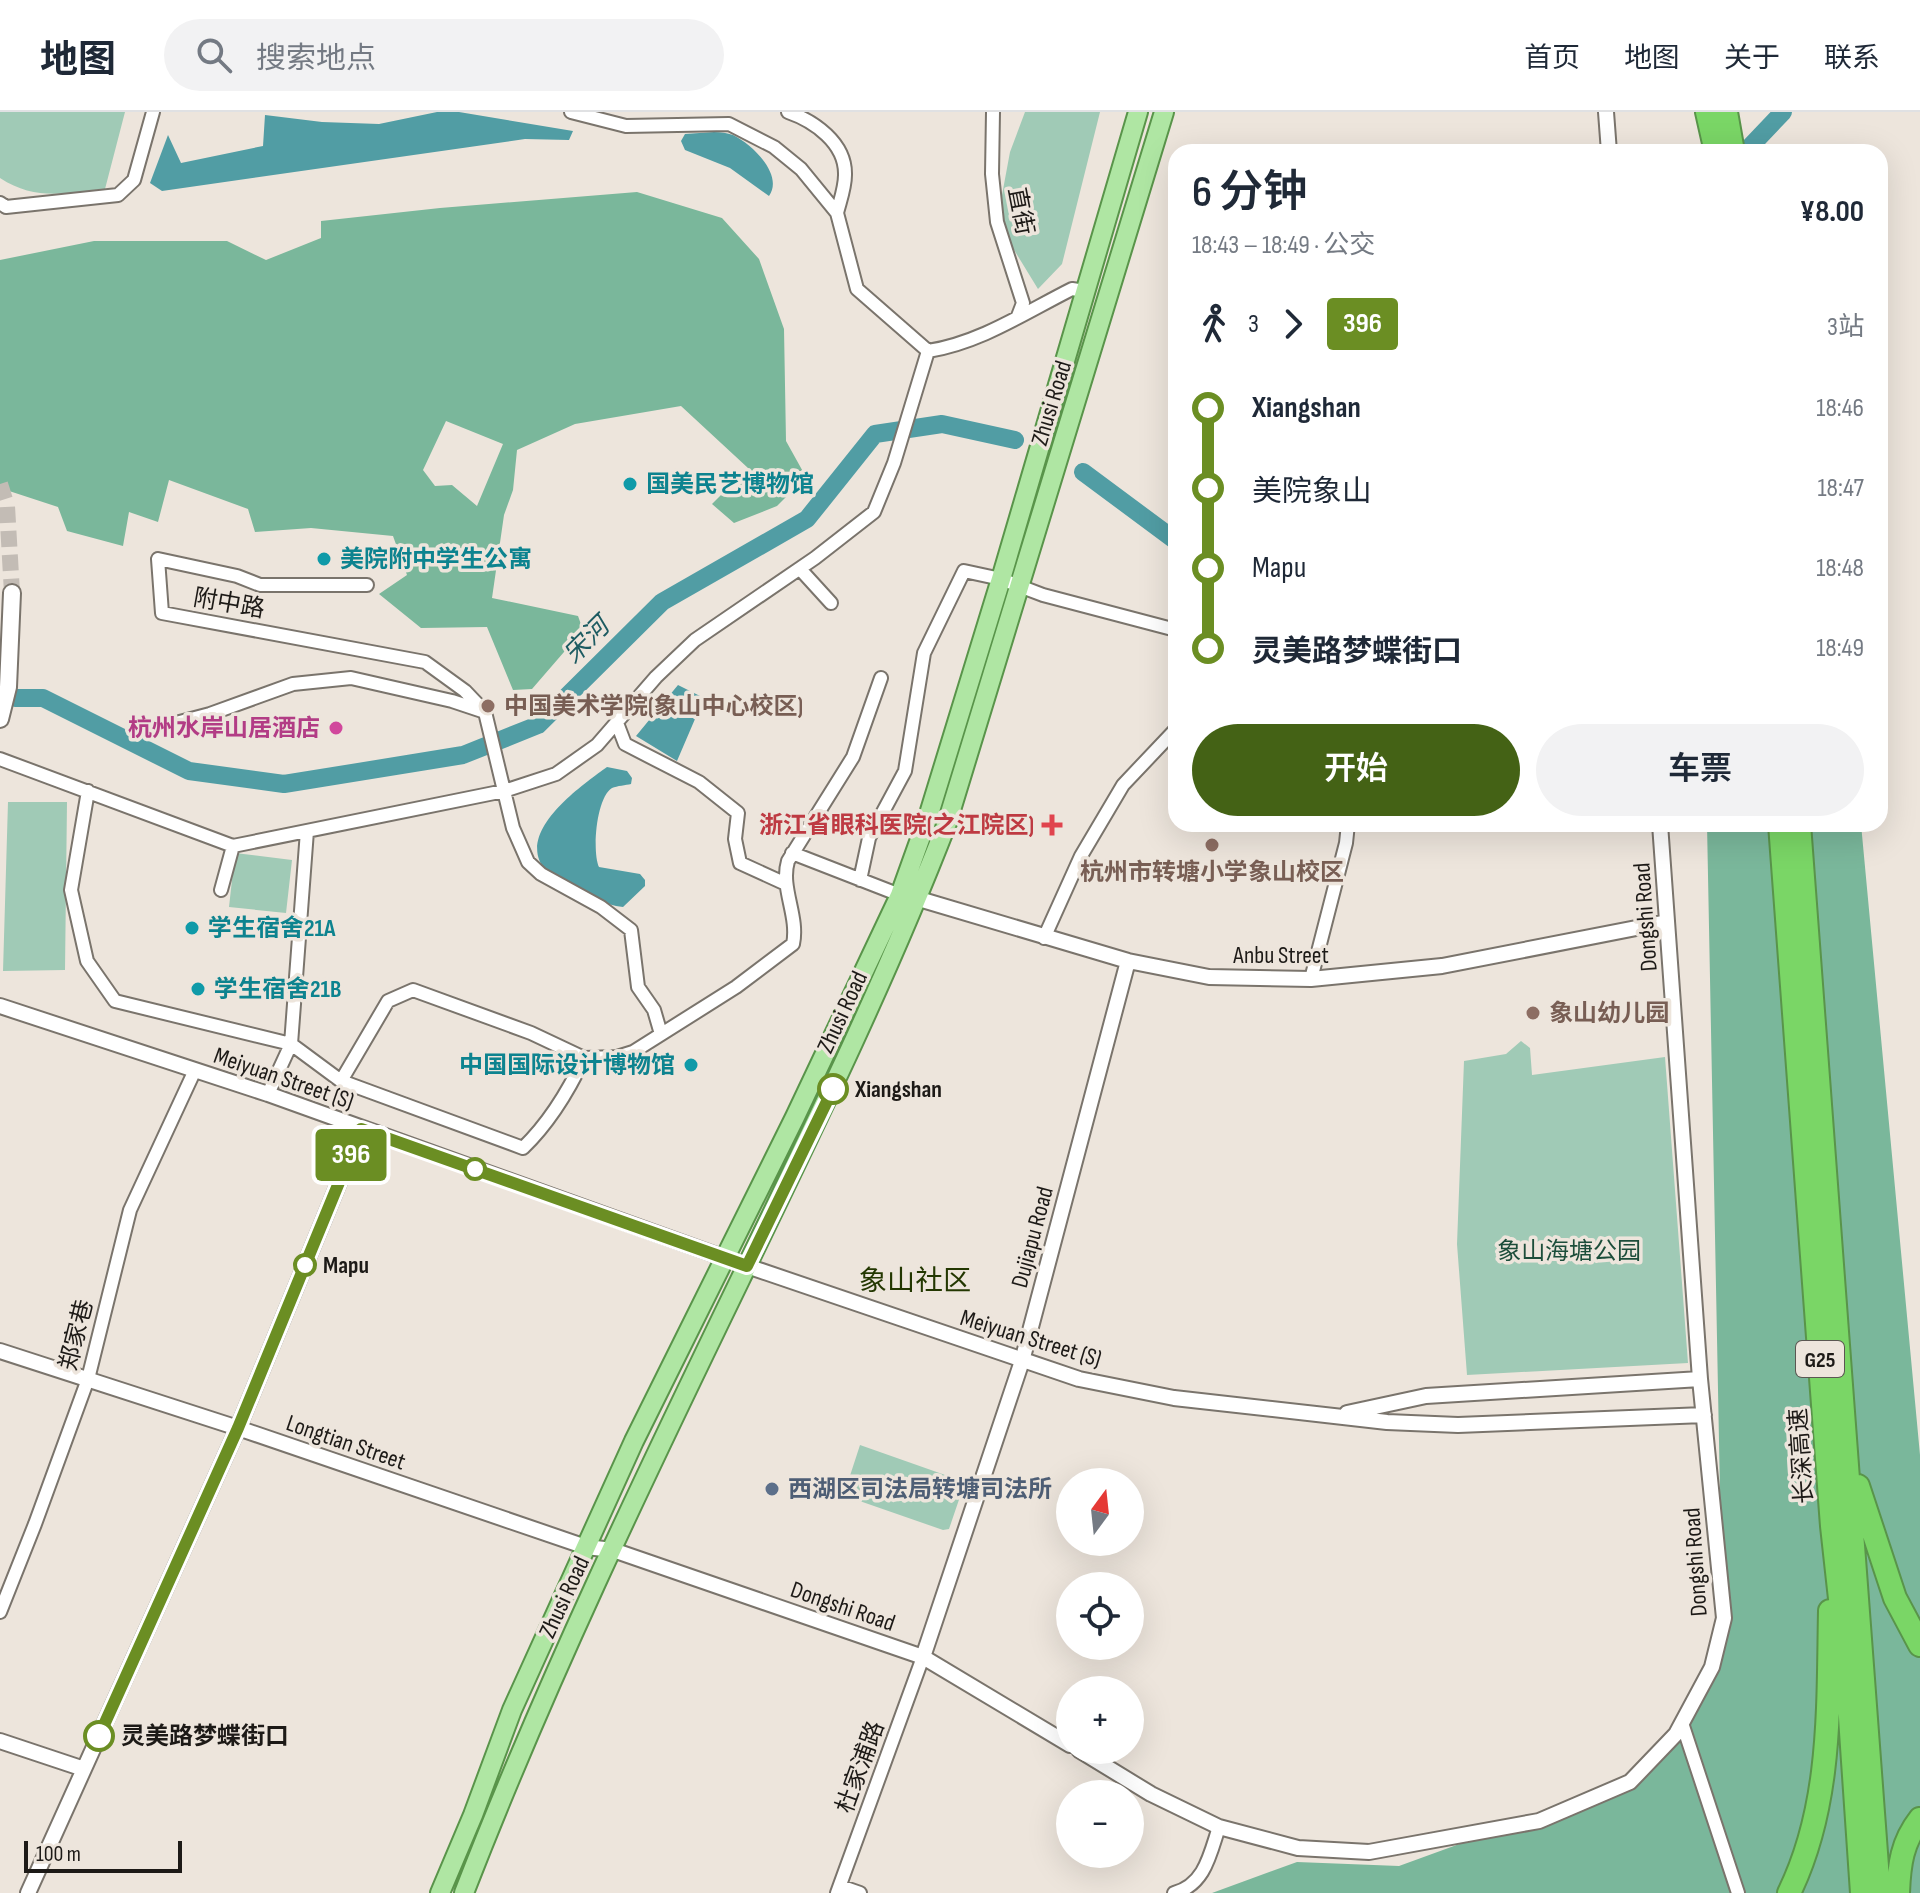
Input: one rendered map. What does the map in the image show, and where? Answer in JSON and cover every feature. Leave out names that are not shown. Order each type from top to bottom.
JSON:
[{"type":"highway","points":[[1707,112],[1714,144]]},
{"type":"highway","points":[[1726,112],[1732,144]]},
{"type":"highway","name":"长深高速","points":[[1781,832],[1862,1893]]},
{"type":"highway","name":"长深高速","points":[[1800,832],[1879,1893]]},
{"type":"highway","points":[[1845,1443],[1884,1570],[1920,1645]]},
{"type":"highway","points":[[1789,1893],[1804,1863],[1820,1801],[1828,1684],[1832,1526]]},
{"type":"highway","points":[[1898,1893],[1902,1851],[1909,1833],[1920,1819]]},
{"type":"main road","name":"Zhusi Road","points":[[464,1893],[505,1787],[613,1550],[833,1089],[909,896],[929,814],[1138,112]]},
{"type":"main road","name":"Zhusi Road","points":[[440,1893],[512,1710],[586,1547],[724,1257],[947,823],[1164,112]]},
{"type":"main road","points":[[0,719],[8,687],[5,661],[12,593]]},
{"type":"street","points":[[0,203],[6,207],[118,195],[134,180],[153,112]]},
{"type":"street","points":[[571,112],[626,126],[733,118],[801,169],[837,213],[857,289],[928,351]]},
{"type":"street","points":[[788,112],[813,123],[827,135],[842,158],[846,173],[837,213]]},
{"type":"street","name":"直街","points":[[993,112],[992,174],[997,222],[1023,303],[1018,316]]},
{"type":"street","points":[[1606,112],[1608,144]]},
{"type":"street","points":[[928,351],[974,339],[1072,289],[1085,291]]},
{"type":"street","points":[[0,759],[233,846],[504,791],[556,774],[597,745],[656,677],[695,640],[800,569],[874,512],[894,463],[928,351]]},
{"type":"street","name":"附中路","points":[[367,585],[260,585],[237,576],[158,559],[162,613],[425,662],[465,691],[485,712]]},
{"type":"street","points":[[800,569],[831,603]]},
{"type":"street","points":[[860,880],[869,838],[905,771],[924,653],[964,571],[1168,628]]},
{"type":"street","points":[[172,724],[210,714],[293,684],[351,678],[452,701],[485,712],[513,828],[528,862],[541,874],[601,907],[631,930],[638,987],[654,1010],[661,1034]]},
{"type":"street","points":[[341,1081],[388,1001],[413,990],[531,1033],[584,1058],[617,1057],[633,1052],[736,987],[793,944],[794,921],[785,869],[853,757],[881,678]]},
{"type":"street","points":[[617,723],[625,744],[699,782],[738,813],[735,839],[740,863],[786,884]]},
{"type":"street","points":[[1044,938],[1081,856],[1123,785],[1168,737]]},
{"type":"street","points":[[88,791],[71,890],[87,961],[115,1001],[291,1044],[341,1081],[523,1148],[545,1126],[552,1110],[565,1098],[584,1058]]},
{"type":"street","points":[[268,1094],[291,1044],[307,831]]},
{"type":"street","points":[[1311,979],[1347,832]]},
{"type":"street","name":"Dongshi Road","points":[[1102,1764],[1151,1794],[1219,1827],[1298,1848],[1369,1852],[1539,1821],[1630,1782],[1676,1734],[1712,1667],[1724,1618],[1700,1379],[1661,832]]},
{"type":"street","points":[[221,890],[233,846]]},
{"type":"street","points":[[792,853],[909,896]]},
{"type":"street","name":"Anbu Street","points":[[909,896],[1128,961],[1209,977],[1311,979],[1442,966],[1667,922]]},
{"type":"street","name":"Dujiapu Road","points":[[923,1657],[1022,1361],[1128,961]]},
{"type":"street","name":"Meiyuan Street (S)","points":[[0,1006],[268,1094],[747,1266],[1079,1379],[1174,1398],[1387,1422],[1458,1425],[1704,1415]]},
{"type":"street","name":"郑家巷","points":[[0,1612],[88,1379],[130,1210],[195,1070]]},
{"type":"street","points":[[28,1893],[238,1428],[361,1129]]},
{"type":"street","name":"Longtian Street","points":[[0,1351],[238,1428],[586,1547]]},
{"type":"street","name":"Meiyuan Street (S)","points":[[1334,1415],[1426,1396],[1700,1379]]},
{"type":"street","name":"Dongshi Road","points":[[586,1547],[613,1550],[923,1657],[1056,1737]]},
{"type":"street","name":"杜家浦路","points":[[839,1890],[923,1657]]},
{"type":"street","points":[[1682,1723],[1738,1893]]},
{"type":"street","points":[[0,1741],[84,1769]]},
{"type":"street","points":[[1174,1893],[1188,1889],[1204,1871],[1219,1827]]},
{"type":"street","points":[[839,1890],[860,1893]]},
{"type":"green space","points":[[0,112],[125,112],[105,189],[38,193],[0,178]]},
{"type":"green space","points":[[1025,112],[1100,112],[1062,264],[1038,289],[997,222],[1010,152]]},
{"type":"green space","points":[[637,192],[722,218],[759,259],[784,329],[786,441],[806,477],[777,506],[734,523],[712,504],[748,468],[681,406],[575,424],[517,450],[513,490],[504,515],[492,598],[578,616],[583,630],[532,689],[513,690],[487,627],[421,628],[379,594],[407,575],[393,536],[311,528],[255,532],[248,509],[169,480],[158,522],[129,512],[123,546],[67,531],[58,507],[0,488],[0,260],[94,241],[227,241],[266,260],[321,238],[321,221]],"holes":[[[446,421],[503,444],[477,506],[452,485],[435,486],[423,470]]]},
{"type":"green space","points":[[8,802],[67,802],[65,970],[3,971]]},
{"type":"green space","points":[[1707,832],[1862,832],[1920,1455],[1920,1893],[1212,1893],[1297,1862],[1399,1866],[1630,1782],[1682,1723],[1712,1667],[1722,1595]]},
{"type":"green space","points":[[235,853],[292,860],[286,913],[229,907]]},
{"type":"green space","name":"象山海塘公园","points":[[1521,1041],[1530,1048],[1532,1075],[1665,1057],[1688,1363],[1467,1375],[1457,1244],[1464,1061],[1506,1054]]},
{"type":"green space","points":[[860,1445],[965,1482],[949,1529],[943,1530],[851,1498],[845,1491]]},
{"type":"water","points":[[437,112],[459,112],[573,131],[569,140],[525,139],[162,191],[150,183],[168,135],[181,163],[263,146],[265,115],[322,122],[379,124]]},
{"type":"water","points":[[714,132],[733,135],[749,145],[764,161],[772,179],[773,188],[769,196],[730,168],[685,150],[681,141],[685,134]]},
{"type":"water","points":[[678,685],[704,698],[677,761],[636,736]]},
{"type":"water","points":[[607,767],[627,771],[632,778],[631,784],[612,788],[602,802],[596,838],[599,867],[640,874],[645,880],[645,886],[623,907],[603,902],[555,878],[546,871],[538,856],[538,841],[554,812]]},
{"type":"waterway","name":"宋河","points":[[1753,144],[1783,112]]},
{"type":"waterway","name":"宋河","points":[[15,698],[43,698],[189,771],[284,784],[463,755],[538,725],[662,602],[807,519],[875,434],[942,424],[1015,440]]},
{"type":"waterway","name":"宋河","points":[[1083,472],[1168,535]]},
{"type":"tunnel","points":[[0,484],[7,506],[12,593]]},
{"type":"bus line","name":"396","points":[[99,1736],[238,1428],[361,1129],[747,1266],[833,1089]]},
{"type":"place","name":"国美民艺博物馆","points":[[630,484]]},
{"type":"place","name":"美院附中学生公寓","points":[[324,559]]},
{"type":"place","name":"中国美术学院(象山中心校区)","points":[[488,706]]},
{"type":"place","name":"杭州水岸山居酒店","points":[[336,728]]},
{"type":"place","name":"浙江省眼科医院(之江院区)","points":[[1052,825]]},
{"type":"place","name":"杭州市转塘小学象山校区","points":[[1212,845]]},
{"type":"place","name":"学生宿舍21A","points":[[192,928]]},
{"type":"place","name":"学生宿舍21B","points":[[198,989]]},
{"type":"place","name":"象山幼儿园","points":[[1533,1013]]},
{"type":"place","name":"中国国际设计博物馆","points":[[691,1065]]},
{"type":"place","name":"Xiangshan","points":[[833,1089]]},
{"type":"place","name":"Mapu","points":[[305,1265]]},
{"type":"place","name":"西湖区司法局转塘司法所","points":[[772,1489]]},
{"type":"place","name":"灵美路梦蝶街口","points":[[99,1736]]},
{"type":"district","name":"象山社区","points":[[915,1280]]}]
